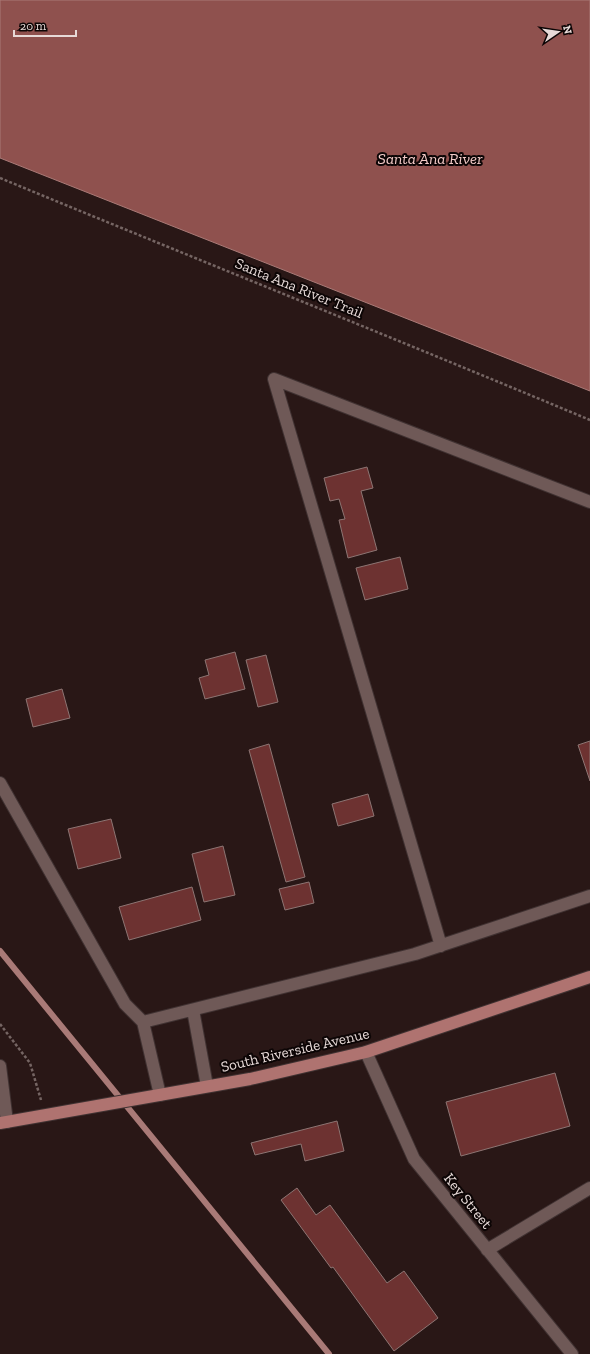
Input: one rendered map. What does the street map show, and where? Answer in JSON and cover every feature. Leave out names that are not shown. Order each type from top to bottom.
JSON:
[{"type":"main road","name":"South Riverside Avenue","points":[[4,1122],[250,1079],[366,1052],[590,977]]},
{"type":"street","points":[[442,946],[274,379],[590,502]]},
{"type":"street","points":[[0,783],[125,1004],[143,1022],[160,1095]]},
{"type":"street","points":[[143,1022],[415,954],[590,896]]},
{"type":"street","points":[[193,1010],[207,1086]]},
{"type":"street","name":"Key Street","points":[[366,1052],[414,1160],[572,1354]]},
{"type":"street","points":[[0,1066],[4,1122]]},
{"type":"street","points":[[487,1250],[590,1188]]},
{"type":"path","name":"Santa Ana River Trail","points":[[0,178],[384,334],[590,420]]},
{"type":"path","points":[[0,1024],[30,1063],[45,1115]]},
{"type":"water","name":"Santa Ana River","points":[[0,0],[590,0],[590,391],[0,158]]},
{"type":"building","points":[[367,467],[373,488],[361,491],[377,550],[348,558],[339,520],[345,519],[339,499],[330,501],[324,478]]},
{"type":"building","points":[[400,557],[408,589],[365,600],[356,568]]},
{"type":"building","points":[[235,652],[245,689],[205,699],[199,678],[209,675],[205,660]]},
{"type":"building","points":[[266,655],[278,702],[258,707],[246,660]]},
{"type":"building","points":[[62,689],[70,718],[33,727],[26,699]]},
{"type":"building","points":[[590,741],[590,781],[578,745]]},
{"type":"building","points":[[269,744],[305,877],[286,882],[249,750]]},
{"type":"building","points":[[368,794],[374,816],[338,826],[332,804]]},
{"type":"building","points":[[111,819],[121,858],[78,869],[68,829]]},
{"type":"building","points":[[223,846],[235,895],[204,902],[192,854]]},
{"type":"building","points":[[309,882],[314,903],[285,910],[279,889]]},
{"type":"building","points":[[192,887],[201,920],[129,940],[119,907]]},
{"type":"building","points":[[555,1073],[570,1126],[461,1156],[446,1102]]},
{"type":"building","points":[[337,1121],[344,1151],[305,1161],[301,1144],[255,1155],[251,1143]]},
{"type":"building","points":[[297,1188],[316,1215],[330,1205],[387,1283],[404,1271],[438,1318],[394,1351],[333,1267],[331,1268],[281,1200]]},
{"type":"waterway","points":[[0,951],[329,1354]]}]
